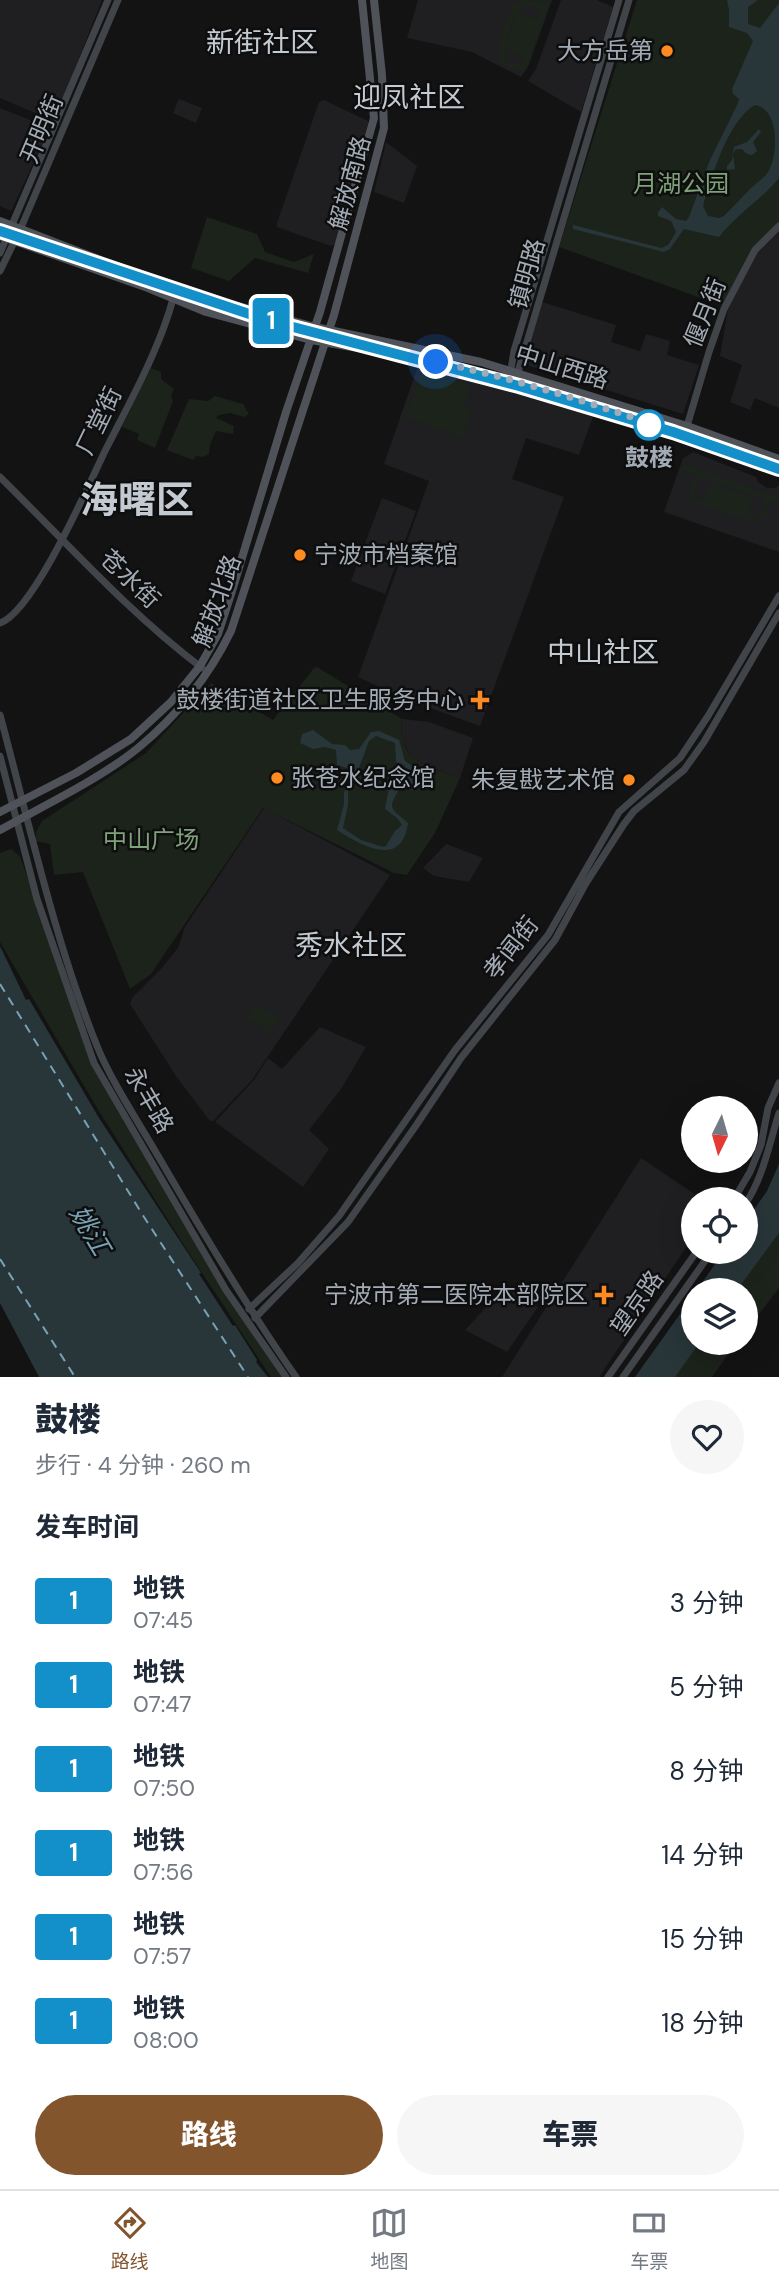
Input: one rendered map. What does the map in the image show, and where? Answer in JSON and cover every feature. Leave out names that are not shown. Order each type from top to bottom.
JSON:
[{"type":"main road","name":"解放南路","points":[[316,327],[374,118],[362,0]]},
{"type":"main road","name":"解放南路","points":[[329,330],[384,128],[382,75],[374,0]]},
{"type":"main road","name":"中山西路","points":[[0,222],[176,289],[316,327],[449,354],[687,426],[779,459]]},
{"type":"main road","name":"中山西路","points":[[7,238],[206,312],[325,343],[513,374],[779,470]]},
{"type":"main road","name":"解放北路","points":[[0,812],[76,773],[131,739],[171,702],[200,667],[218,634],[286,412],[316,327]]},
{"type":"main road","name":"解放北路","points":[[0,830],[138,748],[179,709],[209,672],[239,610],[329,330]]},
{"type":"street","name":"开明街","points":[[16,228],[108,0]]},
{"type":"street","name":"开明街","points":[[0,253],[7,238],[16,228],[118,0]]},
{"type":"street","name":"镇明路","points":[[513,374],[619,0]]},
{"type":"street","name":"镇明路","points":[[513,374],[629,0]]},
{"type":"street","name":"偃月街","points":[[687,426],[724,309],[755,250],[779,226]]},
{"type":"street","name":"开明街","points":[[0,271],[7,238]]},
{"type":"street","name":"厂堂街","points":[[0,623],[21,606],[62,538],[153,355],[173,299]]},
{"type":"street","name":"苍水街","points":[[0,477],[141,618],[209,672]]},
{"type":"street","name":"孝闻街","points":[[249,1309],[298,1263],[339,1216],[455,1050],[548,935],[620,812],[680,758],[779,596]]},
{"type":"street","name":"孝闻街","points":[[255,1318],[348,1222],[461,1058],[555,940],[586,884],[634,811],[684,770],[704,742],[779,613]]},
{"type":"street","name":"永丰路","points":[[0,715],[46,897],[97,1048],[249,1309],[296,1377]]},
{"type":"street","name":"永丰路","points":[[0,756],[37,899],[94,1063],[226,1290],[286,1377]]},
{"type":"street","points":[[741,1187],[761,1144],[768,1108],[779,1083]]},
{"type":"street","points":[[755,1187],[779,1113]]},
{"type":"street","name":"望京路","points":[[608,1377],[688,1264]]},
{"type":"street","name":"望京路","points":[[623,1377],[703,1264]]},
{"type":"shaded area","points":[[0,0],[102,0],[54,121],[0,98]]},
{"type":"shaded area","points":[[418,0],[552,0],[528,67],[521,77],[472,52],[407,38]]},
{"type":"shaded area","points":[[561,0],[597,0],[613,7],[581,112],[528,81],[536,69]]},
{"type":"shaded area","points":[[179,99],[202,108],[196,123],[173,113]]},
{"type":"shaded area","points":[[324,100],[368,121],[338,236],[335,244],[331,246],[277,227],[319,102]]},
{"type":"shaded area","points":[[0,108],[50,128],[11,211],[0,206]]},
{"type":"shaded area","points":[[386,142],[417,166],[404,203],[374,192]]},
{"type":"shaded area","points":[[779,230],[779,408],[755,398],[750,410],[730,402],[742,365],[720,356],[728,309],[758,248]]},
{"type":"shaded area","points":[[542,302],[616,325],[611,342],[640,351],[646,334],[670,341],[667,355],[699,365],[683,414],[523,364]]},
{"type":"shaded area","points":[[418,366],[594,414],[579,455],[526,438],[512,479],[564,497],[480,726],[408,700],[358,677],[429,481],[384,464]]},
{"type":"shaded area","points":[[693,452],[756,477],[758,482],[767,488],[779,485],[779,552],[664,512],[683,458]]},
{"type":"shaded area","points":[[382,498],[416,511],[385,594],[351,581]]},
{"type":"shaded area","points":[[402,719],[429,722],[473,738],[460,778],[427,766],[411,756],[402,739]]},
{"type":"shaded area","points":[[264,808],[390,875],[252,1080],[210,1121],[176,1076],[130,1004],[133,997],[178,948],[185,927]]},
{"type":"shaded area","points":[[446,844],[483,858],[469,882],[434,876],[423,868]]},
{"type":"shaded area","points":[[320,1027],[366,1047],[341,1089],[309,1130],[329,1149],[303,1187],[215,1122],[254,1080],[268,1058],[282,1069]]},
{"type":"shaded area","name":"宁波市第二医院本部院区","points":[[641,1158],[684,1187],[681,1187],[681,1255],[599,1377],[502,1377]]},
{"type":"shaded area","points":[[505,1287],[538,1307],[507,1352],[465,1330]]},
{"type":"green space","points":[[520,0],[550,2],[525,71],[508,68],[499,60],[501,36],[513,5]],"holes":[[[527,4],[537,8],[539,17],[537,19],[518,12]],[[517,14],[505,50],[524,57],[520,63],[511,64],[505,60],[504,54],[507,38]]]},
{"type":"green space","name":"月湖公园","points":[[637,0],[779,0],[779,224],[754,249],[723,306],[559,247]]},
{"type":"green space","points":[[207,217],[257,234],[265,252],[294,262],[314,254],[308,273],[255,258],[229,281],[191,268]]},
{"type":"green space","points":[[151,368],[161,372],[161,379],[174,389],[171,396],[173,401],[155,448],[137,440],[139,434],[122,427]]},
{"type":"green space","points":[[422,371],[471,384],[464,405],[472,407],[463,437],[405,417]]},
{"type":"green space","points":[[215,396],[243,404],[249,414],[244,417],[230,413],[216,418],[234,426],[233,434],[216,431],[209,454],[196,456],[193,460],[167,450],[189,399],[208,401]]},
{"type":"green space","points":[[684,464],[779,498],[777,504],[769,501],[767,516],[756,523],[699,505],[689,491],[697,475],[682,470]],"holes":[[[700,479],[761,498],[765,505],[764,512],[756,519],[747,517],[753,498],[710,484],[704,502],[698,500],[694,490]]]},
{"type":"green space","points":[[384,538],[399,543],[390,567],[375,561]]},
{"type":"green space","name":"中山广场","points":[[317,667],[402,719],[404,744],[417,760],[460,778],[435,833],[407,875],[394,873],[263,808],[151,974],[130,989],[83,872],[54,875],[50,844],[36,841],[36,832],[42,821],[146,753],[211,683],[273,720]]},
{"type":"green space","points":[[11,849],[20,856],[90,1055],[162,1183],[284,1377],[271,1377],[194,1261],[97,1108],[0,942],[0,853]]},
{"type":"green space","points":[[256,1003],[279,1020],[268,1034],[246,1016]]},
{"type":"green space","points":[[779,1224],[779,1288],[758,1315],[758,1278],[741,1278],[751,1264],[758,1264],[758,1253]]},
{"type":"green space","points":[[688,1355],[728,1355],[712,1377],[672,1377]]},
{"type":"water","points":[[727,0],[758,0],[748,7],[748,24],[760,28],[779,3],[779,178],[719,237],[684,229],[670,249],[664,252],[573,229],[573,225],[661,248],[668,245],[676,232],[671,221],[658,216],[662,207],[676,219],[686,221],[689,217],[710,160],[738,103],[739,99],[732,89],[753,41],[747,33],[729,27]],"holes":[[[755,105],[769,114],[775,133],[774,154],[768,172],[724,216],[708,216],[703,206],[729,136],[745,112]]]},
{"type":"water","points":[[759,129],[761,132],[753,142],[757,151],[752,155],[742,149],[736,149],[733,154],[735,169],[727,170],[734,147],[747,142]]},
{"type":"water","points":[[313,730],[332,744],[345,745],[350,750],[359,749],[371,732],[379,731],[399,740],[405,761],[421,772],[415,790],[400,788],[393,800],[392,808],[408,823],[398,846],[380,850],[337,830],[344,804],[344,792],[353,770],[337,765],[336,750],[325,747],[313,749],[300,743],[302,734]],"holes":[[[376,736],[395,743],[396,762],[405,766],[400,779],[391,777],[385,809],[402,825],[383,847],[361,840],[343,828],[348,791],[369,741]]]},
{"type":"water","name":"姚江","points":[[0,946],[26,1000],[29,999],[99,1118],[268,1377],[39,1377],[0,1303]]},
{"type":"water","points":[[779,1164],[779,1233],[758,1262],[758,1204]]},
{"type":"water","points":[[715,1264],[756,1264],[746,1278],[705,1278]]},
{"type":"water","points":[[681,1313],[681,1355],[691,1355],[675,1377],[635,1377]]},
{"type":"ferry route","points":[[0,984],[144,1217],[248,1377]]},
{"type":"ferry route","points":[[0,1259],[75,1377]]},
{"type":"metro line","name":"1","points":[[0,231],[270,321],[519,386],[673,432],[779,469]]},
{"type":"place","name":"大方岳第","points":[[667,51]]},
{"type":"place","name":"鼓楼","points":[[649,425]]},
{"type":"place","name":"宁波市档案馆","points":[[300,555]]},
{"type":"place","name":"鼓楼街道社区卫生服务中心","points":[[480,700]]},
{"type":"place","name":"张苍水纪念馆","points":[[277,778]]},
{"type":"place","name":"朱复戡艺术馆","points":[[629,780]]},
{"type":"place","name":"宁波市第二医院本部院区","points":[[604,1295]]},
{"type":"district","name":"新街社区","points":[[262,42]]},
{"type":"district","name":"迎凤社区","points":[[409,97]]},
{"type":"district","name":"海曙区","points":[[137,500]]},
{"type":"district","name":"中山社区","points":[[603,652]]},
{"type":"district","name":"秀水社区","points":[[351,945]]},
{"type":"route","points":[[436,362],[542,388],[641,420],[649,425]]}]
